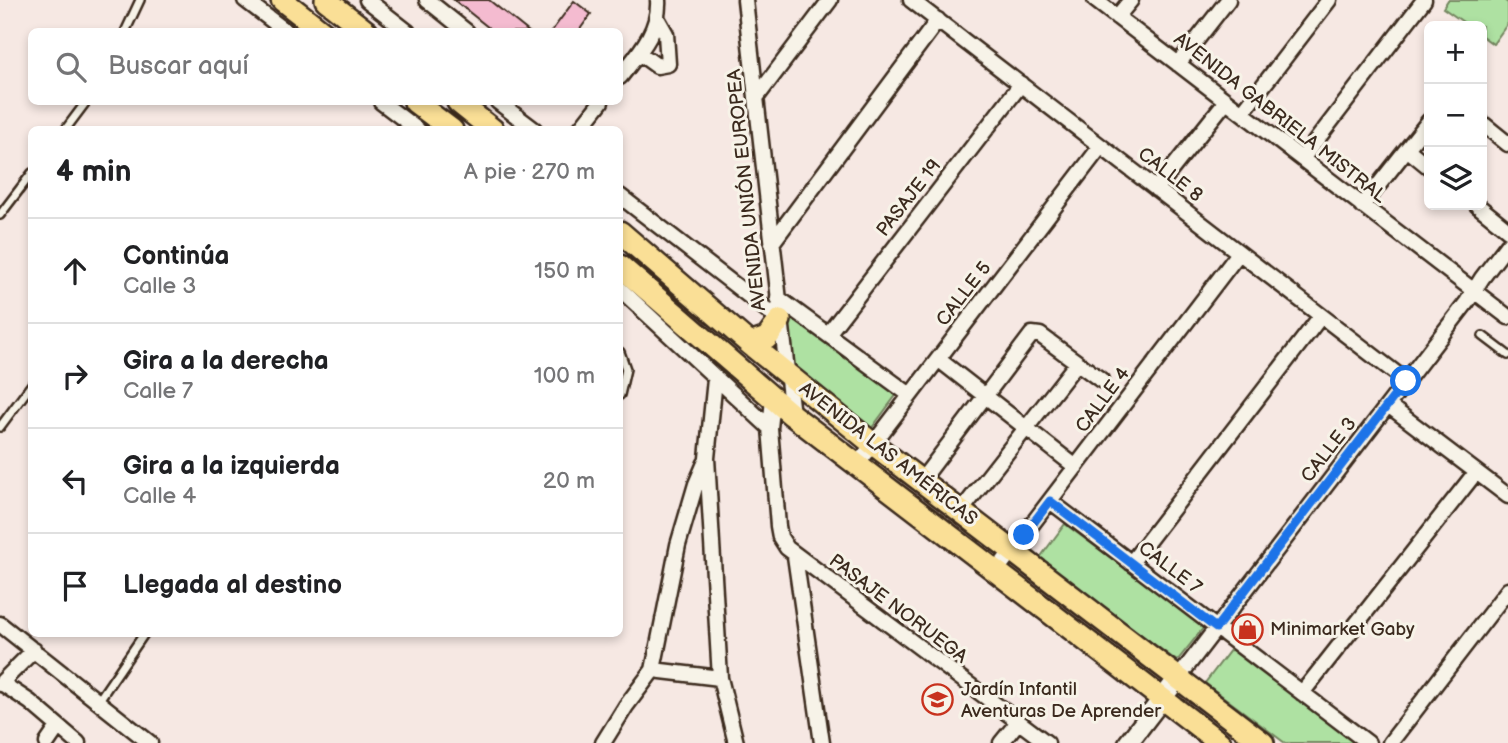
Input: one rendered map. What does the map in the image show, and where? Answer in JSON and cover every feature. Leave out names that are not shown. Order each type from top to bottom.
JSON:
[{"type":"main road","points":[[282,0],[318,28]]},
{"type":"main road","points":[[326,0],[362,28]]},
{"type":"main road","points":[[419,105],[447,126]]},
{"type":"main road","points":[[462,105],[488,126]]},
{"type":"main road","name":"AVENIDA LAS AMÉRICAS","points":[[623,235],[750,344],[873,444],[1263,743]]},
{"type":"main road","name":"AVENIDA LAS AMÉRICAS","points":[[623,269],[792,415],[1220,743]]},
{"type":"main road","points":[[750,344],[767,338],[780,320]]},
{"type":"street","points":[[245,0],[282,28]]},
{"type":"street","points":[[367,0],[403,28]]},
{"type":"street","points":[[427,0],[462,28]]},
{"type":"street","points":[[623,73],[649,39],[657,18],[658,0]]},
{"type":"street","name":"AVENIDA UNIÓN EUROPEA","points":[[745,0],[792,415]]},
{"type":"street","points":[[756,98],[830,0]]},
{"type":"street","name":"CALLE 8","points":[[911,0],[1406,381]]},
{"type":"street","name":"AVENIDA GABRIELA MISTRAL","points":[[1095,0],[1508,317]]},
{"type":"street","points":[[1117,17],[1130,0]]},
{"type":"street","points":[[1178,64],[1228,0]]},
{"type":"street","points":[[1242,113],[1329,0]]},
{"type":"street","points":[[1302,159],[1424,0]]},
{"type":"street","points":[[639,53],[657,66],[668,64],[666,34],[657,18]]},
{"type":"street","points":[[772,243],[938,20]]},
{"type":"street","name":"PASAJE 19","points":[[828,334],[1021,85]]},
{"type":"street","points":[[1156,189],[1226,101]]},
{"type":"street","points":[[385,105],[413,126]]},
{"type":"street","points":[[504,105],[530,126]]},
{"type":"street","points":[[582,126],[598,105]]},
{"type":"street","points":[[1362,206],[1424,127]]},
{"type":"street","points":[[1487,127],[1508,144]]},
{"type":"street","name":"CALLE 5","points":[[857,465],[1101,146]]},
{"type":"street","points":[[1407,149],[1424,163]]},
{"type":"street","points":[[623,197],[780,320]]},
{"type":"street","points":[[1483,210],[1508,230]]},
{"type":"street","name":"CALLE 3","points":[[1178,678],[1508,244]]},
{"type":"street","name":"CALLE 4","points":[[997,570],[1239,253]]},
{"type":"street","points":[[623,292],[770,428]]},
{"type":"street","points":[[778,298],[911,395]]},
{"type":"street","points":[[1131,563],[1321,316]]},
{"type":"street","points":[[921,481],[1032,334],[1040,335],[1101,380]]},
{"type":"street","points":[[938,359],[1076,467]]},
{"type":"street","points":[[961,512],[1077,363]]},
{"type":"street","points":[[753,383],[775,384],[788,375]]},
{"type":"street","points":[[715,379],[707,458],[720,678],[736,743]]},
{"type":"street","points":[[773,399],[770,428],[780,537],[795,556],[821,743]]},
{"type":"street","points":[[1388,405],[1508,496]]},
{"type":"street","points":[[603,743],[653,670],[678,545],[696,484],[707,458]]},
{"type":"street","points":[[1303,693],[1476,472]]},
{"type":"street","name":"CALLE 7","points":[[1050,501],[1368,743]]},
{"type":"street","name":"PASAJE NORUEGA","points":[[795,556],[1047,743]]},
{"type":"street","points":[[1390,743],[1508,590]]},
{"type":"street","points":[[0,624],[150,743]]},
{"type":"street","points":[[34,650],[1,684],[30,702],[78,743]]},
{"type":"street","points":[[653,670],[720,678]]},
{"type":"street","points":[[1128,743],[1178,678]]},
{"type":"street","points":[[1002,743],[1018,722]]},
{"type":"street","points":[[47,743],[58,727]]},
{"type":"lane","points":[[127,28],[140,0]]},
{"type":"lane","points":[[68,126],[84,105]]},
{"type":"lane","points":[[0,215],[28,178]]},
{"type":"lane","points":[[1483,336],[1508,355]]},
{"type":"lane","points":[[623,360],[626,369],[623,390]]},
{"type":"lane","points":[[0,427],[3,416],[28,388]]},
{"type":"lane","points":[[99,700],[142,637]]},
{"type":"green space","points":[[1448,0],[1504,0],[1508,3],[1508,23],[1493,44],[1487,40],[1487,21],[1462,21],[1443,8]]},
{"type":"green space","points":[[784,308],[897,394],[871,429],[793,370]]},
{"type":"green space","points":[[1065,524],[1204,627],[1177,661],[1039,559]]},
{"type":"green space","points":[[1231,649],[1358,743],[1285,743],[1205,683]]},
{"type":"building","points":[[454,0],[489,0],[524,28],[489,28]]},
{"type":"building","points":[[574,1],[591,14],[581,28],[554,28]]},
{"type":"place","name":"Minimarket Gaby","points":[[1247,629]]},
{"type":"place","name":"Jardín Infantil Aventuras De Aprender","points":[[938,700]]},
{"type":"route","points":[[1024,535],[1050,501],[1216,628],[1406,381]]}]
